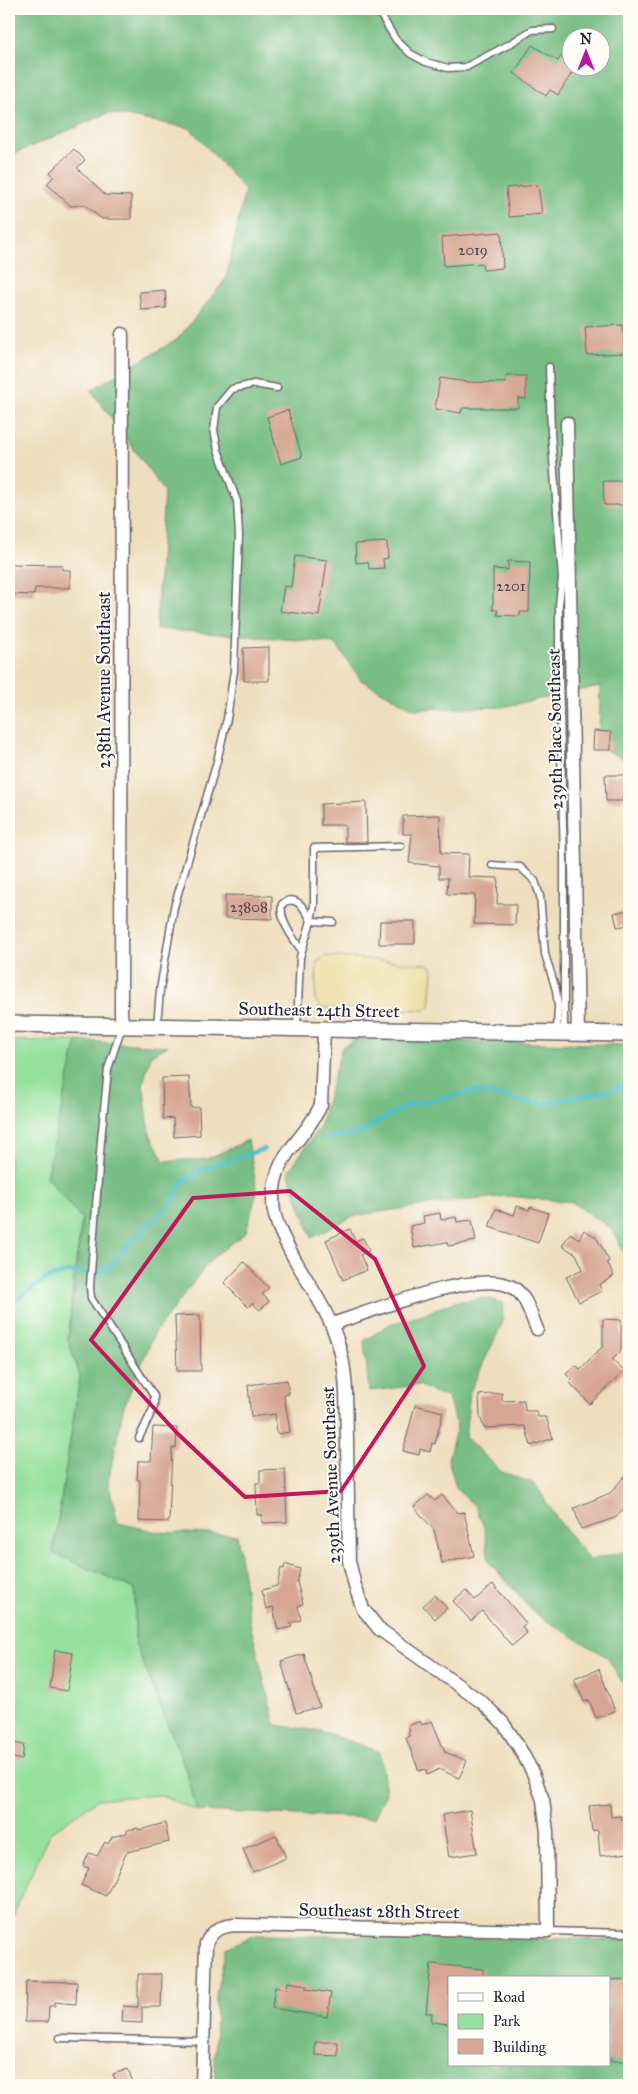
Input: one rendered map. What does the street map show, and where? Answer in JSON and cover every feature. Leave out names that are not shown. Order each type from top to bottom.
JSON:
[{"type":"street","name":"238th Avenue Southeast","points":[[122,334],[122,1025]]},
{"type":"street","name":"239th Place Southeast","points":[[567,423],[567,1033]]},
{"type":"street","name":"Southeast 24th Street","points":[[9,1024],[629,1034]]},
{"type":"street","name":"239th Avenue Southeast","points":[[324,1029],[321,1105],[316,1116],[296,1140],[278,1168],[274,1183],[273,1204],[276,1219],[284,1239],[332,1324],[343,1359],[349,1562],[355,1586],[364,1609],[379,1628],[483,1703],[503,1723],[519,1747],[533,1773],[543,1800],[547,1832],[548,1931]]},
{"type":"street","points":[[332,1324],[442,1288],[486,1281],[499,1282],[512,1287],[518,1292],[524,1300],[537,1329]]},
{"type":"street","name":"Southeast 28th Street","points":[[204,2040],[206,1943],[212,1932],[221,1926],[548,1931]]},
{"type":"street","points":[[202,2085],[204,2040]]},
{"type":"lane","points":[[377,9],[396,40],[411,54],[426,62],[448,68],[466,67],[532,30],[553,29]]},
{"type":"lane","points":[[549,367],[551,432],[562,578],[559,604],[559,676],[567,1033]]},
{"type":"lane","points":[[157,1026],[160,990],[174,907],[216,765],[227,719],[234,670],[239,535],[238,500],[218,450],[214,430],[217,407],[232,389],[254,384],[277,388]]},
{"type":"lane","points":[[297,1028],[300,957],[314,905],[314,848],[402,846]]},
{"type":"lane","points":[[492,865],[520,867],[534,882],[540,896],[545,954],[567,1033]]},
{"type":"lane","points":[[302,951],[283,916],[282,904],[286,901],[298,903],[306,909],[311,921]]},
{"type":"lane","points":[[311,921],[332,922]]},
{"type":"lane","points":[[122,1025],[108,1070],[100,1140],[90,1280],[91,1298],[154,1396],[154,1407],[138,1438]]},
{"type":"lane","points":[[548,1931],[629,1933]]},
{"type":"lane","points":[[60,2038],[204,2040]]},
{"type":"highlighted area","points":[[290,1191],[375,1259],[424,1366],[341,1491],[245,1497],[178,1434],[91,1340],[193,1198]]},
{"type":"green space","points":[[9,9],[629,9],[629,761],[599,747],[600,686],[502,707],[414,709],[361,680],[335,643],[156,629],[164,491],[91,390],[178,339],[226,279],[245,190],[190,128],[108,113],[9,156]]},
{"type":"green space","points":[[355,1039],[629,1045],[629,1263],[611,1228],[572,1202],[507,1196],[353,1216],[312,1238],[288,1172],[319,1128],[342,1047]]},
{"type":"green space","points":[[9,1041],[77,1041],[46,1177],[82,1219],[74,1272],[68,1339],[80,1376],[53,1552],[135,1589],[135,1642],[187,1773],[197,1811],[159,1795],[98,1799],[49,1834],[13,1916],[9,1913]]},
{"type":"green space","points":[[77,1041],[168,1046],[151,1055],[143,1084],[150,1134],[164,1161],[207,1159],[248,1140],[257,1191],[246,1232],[212,1258],[154,1334],[123,1409],[108,1482],[118,1523],[158,1532],[237,1535],[250,1623],[275,1725],[321,1731],[380,1752],[386,1793],[374,1818],[197,1811],[187,1773],[135,1642],[135,1589],[53,1553],[80,1376],[68,1339],[82,1219],[46,1177]]},
{"type":"green space","points":[[485,1298],[503,1303],[502,1324],[470,1391],[465,1437],[502,1472],[535,1484],[558,1520],[589,1560],[629,1551],[629,1693],[607,1657],[537,1615],[489,1562],[485,1530],[475,1506],[457,1490],[448,1459],[457,1426],[448,1398],[418,1385],[369,1391],[364,1341],[390,1324],[420,1316],[453,1302]]},
{"type":"green space","points":[[255,1935],[629,1940],[629,2085],[215,2085],[216,1995],[226,1948]]},
{"type":"sand","points":[[326,956],[427,964],[432,967],[433,972],[430,1006],[426,1010],[321,1008],[315,1000],[317,962]]},
{"type":"building","points":[[532,45],[558,61],[560,58],[560,78],[569,78],[558,95],[550,90],[546,96],[514,73]]},
{"type":"building","points":[[74,149],[85,160],[77,168],[105,195],[131,196],[131,219],[102,219],[85,205],[71,206],[47,184],[54,176],[50,172]]},
{"type":"building","points":[[538,185],[542,214],[509,217],[506,188]]},
{"type":"building","points":[[501,232],[503,268],[483,270],[482,263],[444,266],[442,237]]},
{"type":"building","points":[[165,290],[166,308],[141,310],[139,292]]},
{"type":"building","points":[[623,325],[624,353],[587,355],[585,327]]},
{"type":"building","points":[[506,376],[526,376],[526,399],[518,398],[518,408],[462,408],[461,413],[435,409],[440,378],[468,382],[506,383]]},
{"type":"building","points":[[288,410],[302,457],[281,464],[267,417]]},
{"type":"building","points":[[603,481],[629,481],[629,505],[604,505]]},
{"type":"building","points":[[387,542],[388,558],[383,559],[384,568],[369,569],[368,562],[356,563],[355,544]]},
{"type":"building","points":[[295,556],[327,560],[319,616],[280,611],[284,586],[291,587]]},
{"type":"building","points":[[508,561],[530,562],[529,612],[520,612],[520,616],[497,615],[498,610],[493,610],[493,569],[508,570]]},
{"type":"building","points":[[9,564],[62,565],[62,570],[70,570],[70,588],[35,588],[34,595],[9,594]]},
{"type":"building","points":[[269,647],[269,681],[244,681],[243,648]]},
{"type":"building","points":[[594,731],[611,732],[611,750],[593,750]]},
{"type":"building","points":[[605,775],[629,775],[629,796],[623,796],[623,801],[606,801]]},
{"type":"building","points":[[366,802],[367,842],[345,842],[345,825],[321,825],[321,804]]},
{"type":"building","points":[[440,815],[441,853],[469,854],[468,877],[498,878],[497,904],[516,904],[515,925],[474,924],[475,895],[447,894],[448,878],[439,878],[439,866],[409,863],[412,834],[403,834],[403,816]]},
{"type":"building","points":[[225,895],[272,896],[272,919],[225,918]]},
{"type":"building","points":[[629,910],[629,925],[617,927],[614,913]]},
{"type":"building","points":[[380,921],[415,921],[415,944],[379,944]]},
{"type":"building","points":[[189,1077],[191,1108],[199,1107],[200,1135],[174,1137],[173,1118],[163,1119],[162,1078]]},
{"type":"building","points":[[517,1206],[529,1210],[530,1207],[548,1213],[538,1243],[489,1227],[496,1209],[514,1215]]},
{"type":"building","points":[[440,1213],[441,1220],[456,1217],[457,1222],[472,1220],[476,1241],[448,1246],[447,1242],[414,1248],[410,1226],[424,1223],[423,1216]]},
{"type":"building","points":[[350,1229],[355,1241],[363,1238],[369,1251],[360,1255],[367,1270],[343,1280],[326,1240]]},
{"type":"building","points":[[584,1230],[596,1237],[609,1261],[607,1262],[614,1276],[599,1285],[602,1291],[579,1302],[566,1277],[583,1269],[576,1254],[562,1246],[570,1233],[579,1239]]},
{"type":"building","points":[[244,1262],[269,1288],[262,1294],[269,1301],[260,1310],[252,1303],[248,1307],[224,1283]]},
{"type":"building","points":[[200,1315],[201,1371],[177,1371],[175,1316]]},
{"type":"building","points":[[603,1319],[621,1320],[621,1351],[612,1360],[624,1371],[590,1404],[569,1382],[572,1380],[566,1374],[576,1365],[580,1369],[603,1346]]},
{"type":"building","points":[[287,1380],[289,1394],[284,1395],[290,1432],[277,1434],[275,1414],[251,1417],[248,1385]]},
{"type":"building","points":[[502,1393],[502,1401],[524,1400],[525,1411],[536,1411],[538,1417],[546,1417],[553,1438],[531,1446],[525,1426],[484,1428],[480,1416],[479,1395]]},
{"type":"building","points":[[415,1405],[443,1412],[435,1444],[432,1443],[430,1452],[420,1449],[419,1455],[403,1451]]},
{"type":"building","points":[[153,1427],[177,1428],[176,1448],[172,1448],[169,1522],[139,1521],[140,1480],[137,1480],[138,1461],[151,1461]]},
{"type":"building","points":[[285,1469],[287,1522],[262,1523],[262,1515],[257,1515],[256,1483],[260,1483],[260,1470]]},
{"type":"building","points":[[629,1471],[629,1502],[615,1518],[581,1529],[574,1508],[610,1493]]},
{"type":"building","points":[[428,1495],[435,1501],[442,1495],[458,1513],[464,1512],[474,1556],[442,1563],[434,1530],[414,1507]]},
{"type":"building","points":[[285,1564],[300,1569],[297,1582],[303,1604],[298,1606],[301,1620],[290,1623],[292,1627],[278,1630],[273,1607],[266,1609],[262,1590],[277,1586],[281,1568],[284,1569]]},
{"type":"building","points":[[493,1584],[526,1623],[522,1627],[527,1633],[512,1646],[482,1611],[471,1621],[453,1601],[466,1590],[475,1600]]},
{"type":"building","points":[[435,1595],[447,1608],[435,1619],[423,1606]]},
{"type":"building","points":[[55,1650],[73,1653],[67,1691],[50,1688]]},
{"type":"building","points":[[304,1654],[320,1707],[296,1713],[281,1661]]},
{"type":"building","points":[[599,1669],[615,1711],[596,1718],[589,1700],[584,1702],[574,1679]]},
{"type":"building","points":[[420,1721],[422,1725],[432,1721],[445,1752],[467,1761],[459,1778],[439,1769],[427,1775],[425,1769],[419,1771],[406,1738],[409,1736],[408,1732],[410,1731],[408,1726]]},
{"type":"building","points":[[9,1742],[24,1745],[22,1760],[9,1757]]},
{"type":"building","points":[[610,1804],[611,1817],[621,1816],[622,1820],[628,1820],[629,1853],[600,1856],[598,1830],[592,1831],[589,1806]]},
{"type":"building","points":[[470,1810],[477,1853],[449,1857],[442,1815]]},
{"type":"building","points":[[165,1823],[169,1842],[127,1852],[106,1896],[81,1885],[89,1868],[83,1866],[89,1853],[97,1856],[105,1842],[108,1844],[112,1837],[127,1833],[127,1830],[138,1828],[139,1830]]},
{"type":"building","points":[[276,1835],[286,1858],[253,1872],[243,1849]]},
{"type":"building","points":[[431,1964],[483,1969],[483,1976],[448,1976],[448,2024],[431,2022],[432,2013],[426,2013]]},
{"type":"building","points":[[138,1974],[162,1974],[161,2007],[142,2007],[142,2023],[122,2022],[123,2006],[138,2007]]},
{"type":"building","points":[[629,1979],[629,2061],[610,2061],[610,1980]]},
{"type":"building","points":[[26,1981],[77,1982],[76,2004],[55,2002],[55,2006],[49,2006],[48,2022],[25,2022]]},
{"type":"building","points":[[288,1982],[306,1985],[306,1989],[331,1993],[327,2017],[272,2008],[275,1987],[287,1989]]},
{"type":"building","points":[[315,2042],[338,2042],[338,2056],[315,2055]]},
{"type":"building","points":[[128,2069],[134,2085],[117,2085],[113,2074]]},
{"type":"waterway","points":[[327,1138],[359,1133],[406,1106],[475,1091],[539,1104],[617,1089],[629,1083]]},
{"type":"waterway","points":[[9,1305],[46,1279],[67,1272],[98,1273],[112,1265],[127,1246],[172,1202],[180,1184],[208,1167],[264,1149]]}]
